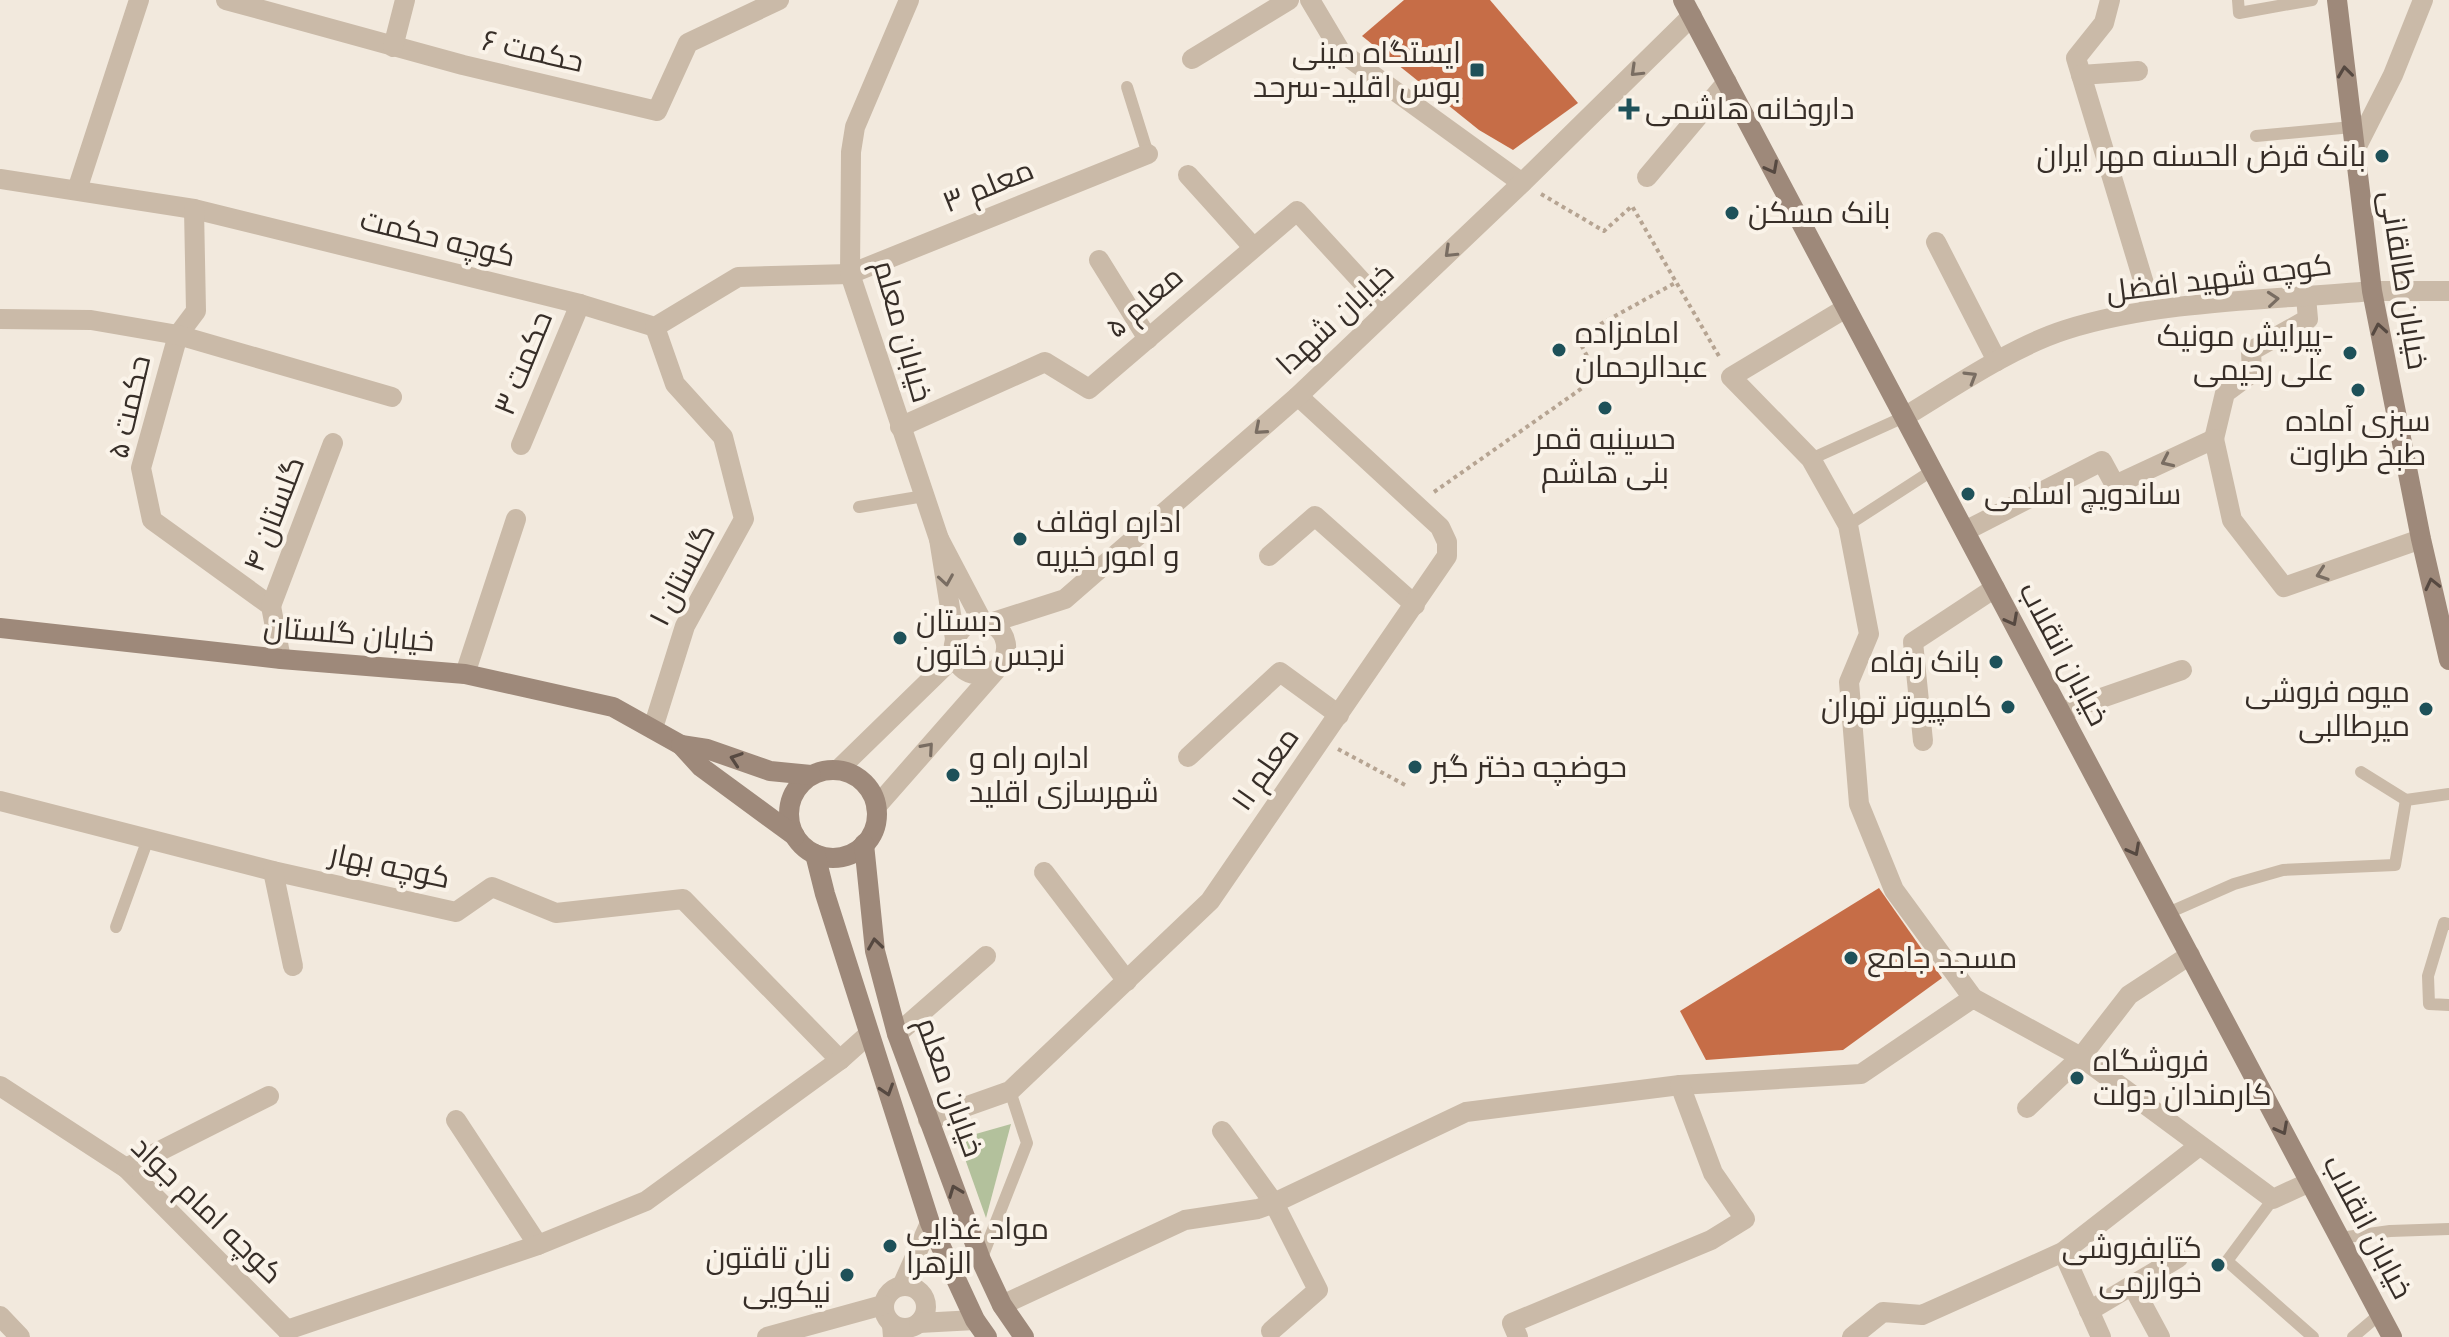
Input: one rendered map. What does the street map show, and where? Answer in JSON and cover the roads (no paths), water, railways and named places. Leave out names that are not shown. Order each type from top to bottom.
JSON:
[{"type":"main road","name":"خیابان طالقانی","points":[[2337,0],[2372,291],[2421,539],[2449,660]]},
{"type":"main road","name":"خیابان انقلاب","points":[[1688,8],[2392,1337]]},
{"type":"main road","name":"خیابان گلستان","points":[[0,628],[281,659],[465,674],[613,707],[681,745]]},
{"type":"main road","points":[[681,745],[707,749],[770,771],[811,775]]},
{"type":"main road","points":[[681,745],[701,767],[795,836]]},
{"type":"main road","points":[[838,770],[859,778],[867,786],[876,807],[877,821],[872,833],[854,853],[828,858],[803,847],[790,823],[789,809],[800,784],[811,775],[838,770]]},
{"type":"main road","name":"خیابان معلم","points":[[864,844],[875,951],[897,1034],[981,1260],[1002,1305],[1024,1337]]},
{"type":"main road","name":"خیابان معلم","points":[[815,854],[930,1223],[981,1328]]},
{"type":"street","points":[[77,190],[139,0]]},
{"type":"street","name":"حکمت ۶","points":[[226,0],[277,8],[393,47],[657,111],[688,43],[779,0]]},
{"type":"street","points":[[393,47],[405,0]]},
{"type":"street","name":"خیابان معلم","points":[[909,0],[855,127],[851,152],[850,274],[939,539],[986,622]]},
{"type":"street","points":[[1192,59],[1289,0]]},
{"type":"street","points":[[1310,0],[1341,52],[1522,183]]},
{"type":"street","points":[[2110,0],[2104,23],[2076,58],[2152,310]]},
{"type":"street","points":[[2355,150],[2393,75],[2423,0]]},
{"type":"street","name":"خیابان شهدا","points":[[986,622],[1065,599],[1298,396],[1522,183],[1688,8]]},
{"type":"street","points":[[2081,75],[2138,71]]},
{"type":"street","points":[[1647,177],[1727,82]]},
{"type":"street","name":"معلم ۳","points":[[850,274],[1148,154]]},
{"type":"street","points":[[1188,175],[1253,247]]},
{"type":"street","name":"کوچه حکمت","points":[[0,179],[194,209],[580,304],[655,327]]},
{"type":"street","name":"حکمت ۵","points":[[194,209],[196,311],[178,335],[141,468],[152,520],[271,606]]},
{"type":"street","name":"معلم ۵","points":[[900,427],[1045,362],[1089,389],[1297,211],[1388,310]]},
{"type":"street","points":[[1936,242],[1997,361]]},
{"type":"street","points":[[1099,260],[1148,339]]},
{"type":"street","points":[[655,327],[738,277],[850,274]]},
{"type":"street","name":"کوچه شهید افضل","points":[[1904,417],[1997,361],[2063,330],[2152,310],[2372,291],[2449,291]]},
{"type":"street","points":[[2306,297],[2308,319],[2251,351],[2252,373],[2225,393],[2214,439],[2232,520],[2284,587],[2421,539]]},
{"type":"street","name":"حکمت ۳","points":[[521,445],[580,304]]},
{"type":"street","points":[[1846,308],[1731,377],[1811,459],[1848,525],[1869,634],[1849,682],[1859,804],[1894,890],[1973,998],[2081,1057],[2273,1199],[2310,1182]]},
{"type":"street","points":[[0,319],[91,320],[178,335],[392,397]]},
{"type":"street","name":"گلستان ۱","points":[[653,728],[685,626],[744,519],[723,437],[675,384],[655,327]]},
{"type":"street","name":"معلم ۱۱","points":[[928,1120],[1010,1091],[1210,901],[1447,556],[1447,542],[1440,527],[1298,396]]},
{"type":"street","points":[[1965,531],[2102,461],[2115,485],[2214,439]]},
{"type":"street","name":"گلستان ۴","points":[[271,606],[333,443]]},
{"type":"street","points":[[1269,556],[1315,516],[1415,605]]},
{"type":"street","points":[[465,674],[516,519]]},
{"type":"street","name":"خیابان معلم","points":[[939,539],[955,648]]},
{"type":"street","points":[[1923,741],[1913,642],[1995,588]]},
{"type":"street","points":[[271,606],[281,659]]},
{"type":"street","points":[[838,770],[955,648],[965,626],[986,622],[998,628],[1007,643],[1007,652],[998,668],[876,807]]},
{"type":"street","points":[[955,648],[965,670],[973,674],[991,673],[998,668]]},
{"type":"street","points":[[2061,712],[2182,670]]},
{"type":"street","points":[[1188,757],[1280,672],[1339,715]]},
{"type":"street","name":"کوچه بهار","points":[[0,801],[273,871],[456,912],[492,887],[556,913],[683,899],[840,1060]]},
{"type":"street","points":[[273,871],[293,966]]},
{"type":"street","points":[[1044,872],[1127,981]]},
{"type":"street","points":[[2027,1108],[2081,1057],[2129,995],[2190,955]]},
{"type":"street","points":[[897,1034],[986,956]]},
{"type":"street","points":[[1002,1305],[1185,1220],[1258,1209],[1274,1203],[1466,1112],[1680,1085],[1861,1074],[1973,998]]},
{"type":"street","points":[[285,1334],[538,1245],[646,1201],[840,1060],[869,1034]]},
{"type":"street","points":[[1518,1337],[1512,1323],[1711,1240],[1745,1219],[1713,1173],[1680,1085]]},
{"type":"street","name":"کوچه امام جواد","points":[[0,1086],[126,1168],[285,1334]]},
{"type":"street","points":[[126,1168],[269,1096]]},
{"type":"street","points":[[456,1120],[538,1245]]},
{"type":"street","points":[[1222,1131],[1274,1203],[1318,1290],[1271,1331]]},
{"type":"street","points":[[1852,1337],[1883,1312],[1922,1315],[2063,1252],[2199,1146]]},
{"type":"street","points":[[902,1286],[930,1223]]},
{"type":"street","points":[[2063,1252],[2101,1337]]},
{"type":"street","points":[[2089,1311],[2178,1258]]},
{"type":"street","points":[[2132,1285],[2160,1337]]},
{"type":"street","points":[[916,1330],[926,1311],[924,1298],[915,1288],[902,1286],[889,1292],[883,1305],[892,1331],[981,1328]]},
{"type":"street","points":[[767,1337],[883,1305]]},
{"type":"street","points":[[0,1316],[20,1337]]},
{"type":"lane","points":[[2238,0],[2239,13],[2312,0]]},
{"type":"lane","points":[[1127,87],[1148,154]]},
{"type":"lane","points":[[2256,136],[2352,127]]},
{"type":"lane","points":[[1811,459],[1904,417]]},
{"type":"lane","points":[[1848,525],[1933,470]]},
{"type":"lane","points":[[859,507],[924,496]]},
{"type":"lane","points":[[2361,772],[2406,800],[2449,794]]},
{"type":"lane","points":[[2168,913],[2234,884],[2283,870],[2395,865],[2406,800]]},
{"type":"lane","points":[[116,927],[148,839]]},
{"type":"lane","points":[[2449,924],[2444,923],[2428,976],[2429,1004],[2449,1005]]},
{"type":"lane","points":[[981,1260],[1027,1143],[1010,1091]]},
{"type":"lane","points":[[2273,1199],[2227,1261],[2313,1337]]},
{"type":"lane","points":[[2340,1238],[2390,1231],[2449,1229]]},
{"type":"lane","points":[[2353,1337],[2380,1314]]},
{"type":"place","name":"ایستگاه مینی بوس اقلید-سرحد","points":[[1477,70]]},
{"type":"place","name":"داروخانه هاشمی","points":[[1629,109]]},
{"type":"place","name":"بانک قرض الحسنه مهر ایران","points":[[2382,156]]},
{"type":"place","name":"بانک مسکن","points":[[1732,213]]},
{"type":"place","name":"امامزاده عبدالرحمان","points":[[1559,350]]},
{"type":"place","name":"پیرایش مونیک- علی رحیمی","points":[[2350,353]]},
{"type":"place","name":"سبزی آماده طبخ طراوت","points":[[2358,390]]},
{"type":"place","name":"حسینیه قمر بنی هاشم","points":[[1605,408]]},
{"type":"place","name":"ساندویچ اسلمی","points":[[1968,494]]},
{"type":"place","name":"اداره اوقاف و امور خیریه","points":[[1020,539]]},
{"type":"place","name":"دبستان نرجس خاتون","points":[[900,638]]},
{"type":"place","name":"بانک رفاه","points":[[1996,662]]},
{"type":"place","name":"کامپیوتر تهران","points":[[2008,707]]},
{"type":"place","name":"میوه فروشی میرطالبی","points":[[2426,709]]},
{"type":"place","name":"حوضچه دختر گبر","points":[[1415,767]]},
{"type":"place","name":"اداره راه و شهرسازی اقلید","points":[[953,775]]},
{"type":"place","name":"مسجد جامع","points":[[1851,958]]},
{"type":"place","name":"فروشگاه کارمندان دولت","points":[[2077,1078]]},
{"type":"place","name":"مواد غذایی الزهرا","points":[[890,1246]]},
{"type":"place","name":"کتابفروشی خوارزمی","points":[[2218,1265]]},
{"type":"place","name":"نان تافتون نیکویی","points":[[847,1275]]}]
